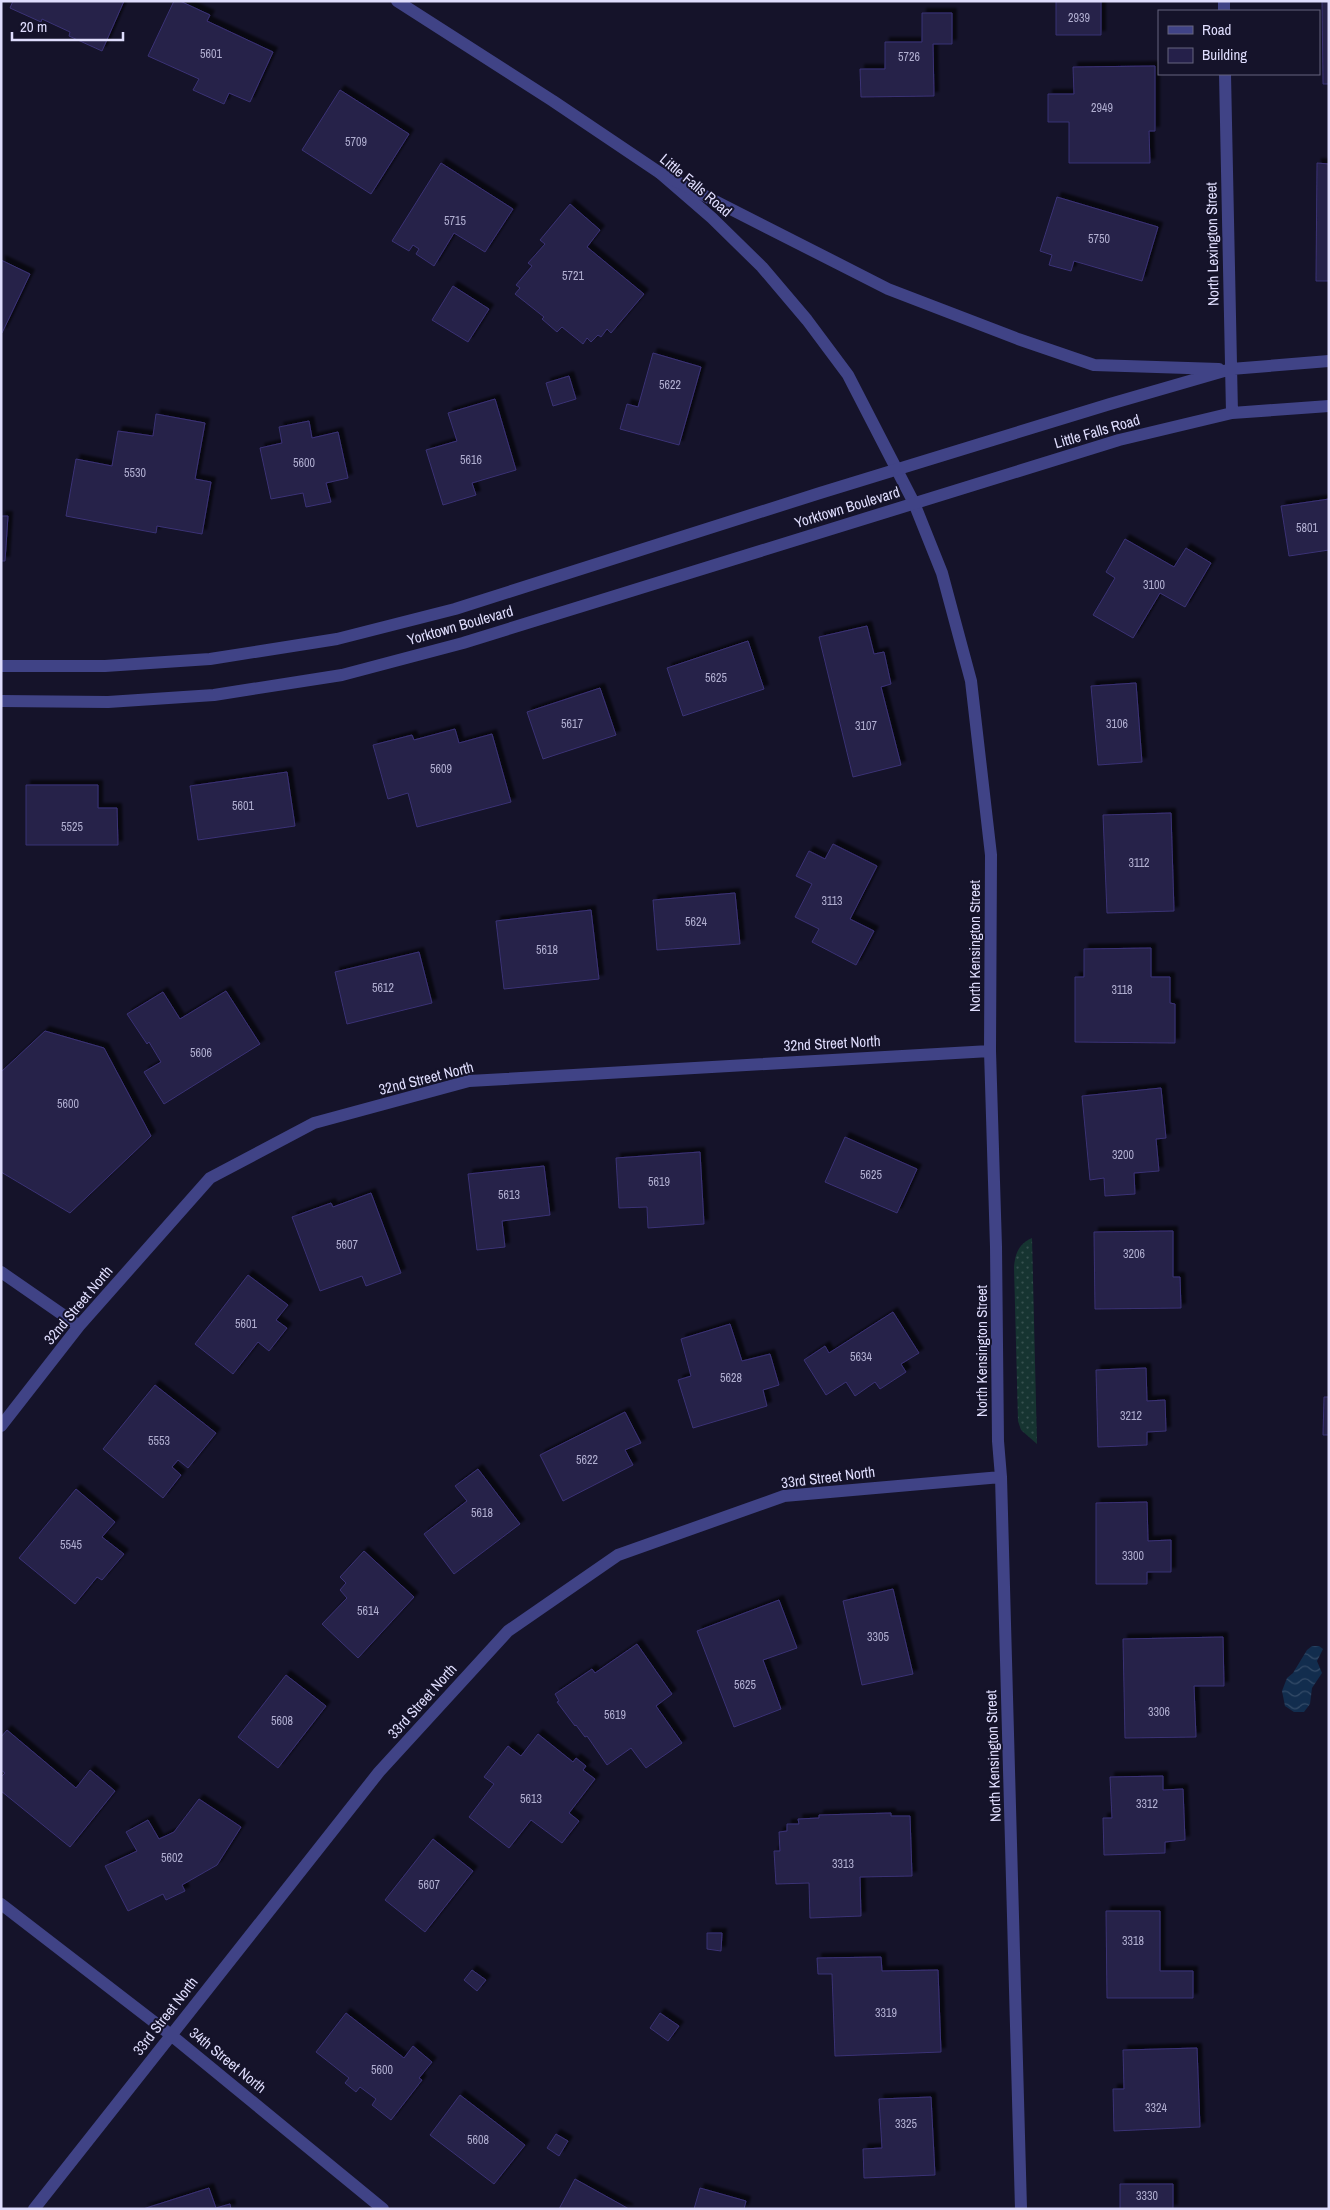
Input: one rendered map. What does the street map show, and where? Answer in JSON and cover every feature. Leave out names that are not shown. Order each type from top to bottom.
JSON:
[{"type":"street","name":"Little Falls Road","points":[[397,1],[553,101],[660,173],[712,218],[762,267],[848,375],[914,503],[1119,440],[1232,413],[1329,406]]},
{"type":"street","name":"North Lexington Street","points":[[1225,75],[1232,413]]},
{"type":"street","points":[[660,173],[888,289],[1018,339],[1094,365],[1231,369]]},
{"type":"street","name":"Little Falls Road","points":[[898,469],[1231,369],[1329,361]]},
{"type":"street","name":"Yorktown Boulevard","points":[[1,666],[105,666],[210,659],[337,639],[455,609],[898,469]]},
{"type":"street","name":"Yorktown Boulevard","points":[[1,701],[108,702],[214,695],[342,675],[462,643],[914,503]]},
{"type":"street","name":"North Kensington Street","points":[[914,503],[942,573],[971,681],[991,855],[990,1052],[996,1247],[998,1441],[1001,1477],[1021,2209]]},
{"type":"street","name":"32nd Street North","points":[[1,1426],[79,1326],[210,1178],[314,1123],[469,1081],[990,1052]]},
{"type":"street","points":[[1,1272],[79,1326]]},
{"type":"street","name":"33rd Street North","points":[[34,2209],[379,1772],[508,1631],[618,1555],[784,1496],[1001,1477]]},
{"type":"street","name":"34th Street North","points":[[1,1904],[171,2035],[383,2209]]},
{"type":"green space","points":[[1032,1238],[1037,1444],[1021,1430],[1018,1421],[1014,1267],[1015,1257],[1019,1250],[1024,1243]]},
{"type":"water","points":[[1312,1646],[1319,1646],[1323,1649],[1317,1661],[1322,1673],[1312,1688],[1310,1704],[1304,1712],[1294,1712],[1285,1706],[1282,1691],[1287,1678],[1293,1673],[1307,1650]]},
{"type":"building","points":[[13,1],[124,1],[102,51],[69,36],[70,32],[42,19],[41,22],[10,8]]},
{"type":"building","points":[[174,1],[180,1],[210,15],[207,21],[273,52],[250,102],[229,93],[224,104],[193,90],[199,79],[148,56]]},
{"type":"building","points":[[1056,1],[1101,1],[1101,35],[1056,35]]},
{"type":"building","points":[[1322,1],[1329,1],[1329,84],[1323,84]]},
{"type":"building","points":[[922,13],[952,13],[952,44],[933,44],[934,96],[861,97],[860,69],[885,69],[885,42],[922,42]]},
{"type":"building","points":[[1155,66],[1155,131],[1149,131],[1150,163],[1069,163],[1069,122],[1048,122],[1048,94],[1074,94],[1073,67]]},
{"type":"building","points":[[340,90],[409,134],[371,194],[302,150]]},
{"type":"building","points":[[441,163],[513,209],[485,252],[454,233],[434,266],[416,254],[419,249],[413,245],[409,251],[392,241]]},
{"type":"building","points":[[1317,163],[1329,164],[1329,281],[1316,281]]},
{"type":"building","points":[[1057,197],[1158,227],[1142,281],[1074,261],[1071,271],[1049,265],[1052,255],[1040,251]]},
{"type":"building","points":[[570,204],[600,230],[587,247],[644,294],[611,333],[607,329],[601,337],[598,335],[591,342],[587,338],[583,344],[562,327],[557,332],[542,319],[544,317],[515,294],[520,288],[516,285],[532,266],[528,263],[545,244],[540,240]]},
{"type":"building","points":[[1,260],[30,274],[2,333],[1,332]]},
{"type":"building","points":[[453,286],[489,309],[468,342],[432,320]]},
{"type":"building","points":[[653,353],[701,367],[679,445],[620,429],[627,404],[638,407]]},
{"type":"building","points":[[569,376],[576,399],[553,406],[546,383]]},
{"type":"building","points":[[495,399],[516,470],[472,483],[476,495],[443,505],[426,450],[457,441],[448,413]]},
{"type":"building","points":[[156,414],[205,423],[195,479],[211,482],[202,534],[157,526],[156,533],[66,516],[76,459],[112,466],[118,431],[153,436]]},
{"type":"building","points":[[309,421],[312,438],[338,432],[348,478],[326,483],[331,502],[306,507],[303,493],[271,499],[260,448],[282,443],[279,427]]},
{"type":"building","points":[[1329,499],[1329,550],[1289,556],[1281,506]]},
{"type":"building","points":[[1,516],[8,516],[5,561],[1,561]]},
{"type":"building","points":[[1125,539],[1174,567],[1186,548],[1211,563],[1185,607],[1160,593],[1133,638],[1093,615],[1115,578],[1106,572]]},
{"type":"building","points":[[867,626],[874,654],[884,652],[891,684],[881,687],[901,765],[853,777],[819,637]]},
{"type":"building","points":[[748,641],[764,689],[683,716],[667,668]]},
{"type":"building","points":[[1136,683],[1142,762],[1098,765],[1091,686]]},
{"type":"building","points":[[600,688],[616,735],[543,759],[527,712]]},
{"type":"building","points":[[455,729],[459,743],[492,734],[511,802],[417,827],[408,793],[388,799],[373,745],[412,735],[414,740]]},
{"type":"building","points":[[287,772],[295,826],[198,840],[190,786]]},
{"type":"building","points":[[26,785],[98,785],[98,808],[117,808],[118,845],[26,845]]},
{"type":"building","points":[[1171,813],[1174,911],[1107,913],[1103,815]]},
{"type":"building","points":[[833,844],[877,866],[850,919],[874,931],[856,965],[812,942],[819,929],[795,917],[812,884],[796,876],[809,851],[825,859]]},
{"type":"building","points":[[735,893],[740,944],[657,950],[653,900]]},
{"type":"building","points":[[591,910],[599,979],[504,989],[496,921]]},
{"type":"building","points":[[1151,948],[1151,977],[1170,977],[1170,1003],[1175,1004],[1175,1043],[1075,1042],[1075,977],[1084,977],[1084,949]]},
{"type":"building","points":[[419,952],[432,1003],[347,1024],[335,972]]},
{"type":"building","points":[[226,991],[260,1044],[164,1104],[144,1072],[161,1062],[149,1042],[147,1044],[127,1014],[163,992],[180,1019]]},
{"type":"building","points":[[45,1031],[104,1048],[151,1136],[70,1213],[1,1172],[1,1072]]},
{"type":"building","points":[[1161,1088],[1166,1138],[1156,1139],[1159,1171],[1134,1173],[1135,1194],[1105,1196],[1104,1178],[1090,1180],[1082,1096]]},
{"type":"building","points":[[845,1137],[917,1169],[897,1213],[825,1182]]},
{"type":"building","points":[[700,1152],[704,1224],[648,1228],[647,1207],[619,1208],[616,1158]]},
{"type":"building","points":[[544,1166],[550,1215],[502,1221],[505,1247],[477,1250],[468,1174]]},
{"type":"building","points":[[371,1193],[401,1273],[366,1286],[362,1276],[320,1291],[292,1217],[331,1203],[333,1207]]},
{"type":"building","points":[[1173,1231],[1173,1277],[1180,1277],[1181,1308],[1095,1309],[1094,1232]]},
{"type":"building","points":[[248,1275],[288,1305],[276,1320],[287,1328],[269,1351],[258,1342],[233,1374],[195,1344]]},
{"type":"building","points":[[893,1312],[919,1353],[901,1364],[906,1372],[880,1389],[875,1382],[855,1396],[846,1382],[826,1395],[804,1360],[825,1346],[829,1353]]},
{"type":"building","points":[[730,1324],[742,1361],[770,1354],[779,1385],[763,1390],[767,1406],[693,1428],[678,1380],[691,1376],[681,1339]]},
{"type":"building","points":[[1146,1368],[1147,1401],[1165,1400],[1166,1431],[1147,1432],[1147,1445],[1098,1447],[1096,1370]]},
{"type":"building","points":[[155,1385],[216,1433],[188,1468],[178,1460],[172,1467],[181,1475],[163,1498],[103,1449]]},
{"type":"building","points":[[1324,1397],[1329,1397],[1329,1435],[1323,1435]]},
{"type":"building","points":[[625,1412],[641,1443],[625,1450],[633,1465],[563,1501],[540,1455]]},
{"type":"building","points":[[478,1469],[520,1524],[454,1574],[424,1534],[467,1501],[455,1486]]},
{"type":"building","points":[[76,1489],[115,1522],[102,1537],[124,1554],[102,1580],[97,1577],[75,1604],[19,1558]]},
{"type":"building","points":[[1147,1502],[1148,1541],[1171,1540],[1171,1572],[1147,1572],[1147,1584],[1096,1584],[1096,1503]]},
{"type":"building","points":[[364,1551],[414,1597],[358,1658],[322,1624],[347,1598],[340,1590],[346,1583],[340,1577]]},
{"type":"building","points":[[893,1589],[913,1674],[862,1685],[843,1601]]},
{"type":"building","points":[[779,1600],[797,1648],[763,1660],[781,1709],[734,1727],[697,1631]]},
{"type":"building","points":[[1223,1637],[1224,1686],[1194,1686],[1196,1737],[1125,1738],[1123,1639]]},
{"type":"building","points":[[637,1644],[672,1694],[656,1706],[682,1743],[646,1768],[631,1748],[607,1765],[587,1736],[585,1737],[575,1726],[557,1702],[559,1701],[555,1694],[592,1669],[595,1673]]},
{"type":"building","points":[[286,1675],[326,1706],[278,1768],[238,1737]]},
{"type":"building","points":[[7,1730],[76,1788],[90,1770],[115,1791],[70,1847],[1,1791],[1,1777],[5,1773],[1,1770],[1,1737]]},
{"type":"building","points":[[538,1734],[573,1762],[576,1758],[586,1766],[583,1770],[595,1779],[569,1813],[579,1821],[562,1843],[531,1820],[509,1848],[469,1817],[494,1784],[484,1777],[508,1746],[521,1756]]},
{"type":"building","points":[[1163,1776],[1163,1790],[1183,1789],[1185,1840],[1165,1842],[1165,1853],[1104,1855],[1103,1818],[1112,1818],[1110,1777]]},
{"type":"building","points":[[199,1799],[241,1827],[217,1865],[182,1885],[185,1891],[166,1900],[163,1894],[128,1911],[105,1866],[137,1851],[126,1832],[148,1820],[159,1839],[174,1832]]},
{"type":"building","points":[[891,1813],[891,1816],[910,1816],[912,1876],[860,1877],[861,1916],[810,1918],[809,1883],[776,1884],[774,1851],[780,1851],[779,1832],[787,1831],[787,1824],[799,1824],[798,1819],[819,1818],[819,1815]]},
{"type":"building","points":[[433,1839],[473,1871],[425,1932],[385,1900]]},
{"type":"building","points":[[1106,1911],[1160,1911],[1160,1971],[1193,1971],[1193,1998],[1107,1998]]},
{"type":"building","points":[[707,1933],[722,1933],[721,1951],[707,1949]]},
{"type":"building","points":[[881,1957],[882,1971],[938,1970],[941,2052],[835,2056],[832,1974],[818,1974],[817,1958]]},
{"type":"building","points":[[472,1970],[486,1980],[477,1991],[464,1980]]},
{"type":"building","points":[[346,2013],[404,2058],[413,2046],[432,2062],[419,2078],[422,2080],[391,2120],[372,2105],[376,2099],[360,2087],[356,2092],[345,2083],[349,2078],[316,2052]]},
{"type":"building","points":[[660,2013],[679,2026],[668,2041],[650,2028]]},
{"type":"building","points":[[1197,2048],[1200,2127],[1114,2131],[1113,2089],[1124,2089],[1123,2050]]},
{"type":"building","points":[[460,2095],[525,2145],[494,2184],[430,2135]]},
{"type":"building","points":[[931,2097],[935,2175],[864,2178],[863,2149],[882,2148],[879,2099]]},
{"type":"building","points":[[556,2134],[568,2141],[559,2156],[547,2148]]},
{"type":"building","points":[[575,2179],[629,2209],[559,2209]]},
{"type":"building","points":[[1120,2184],[1173,2184],[1173,2209],[1120,2209]]},
{"type":"building","points":[[209,2188],[216,2208],[230,2204],[231,2209],[143,2209]]},
{"type":"building","points":[[700,2188],[746,2201],[744,2209],[694,2209]]}]
